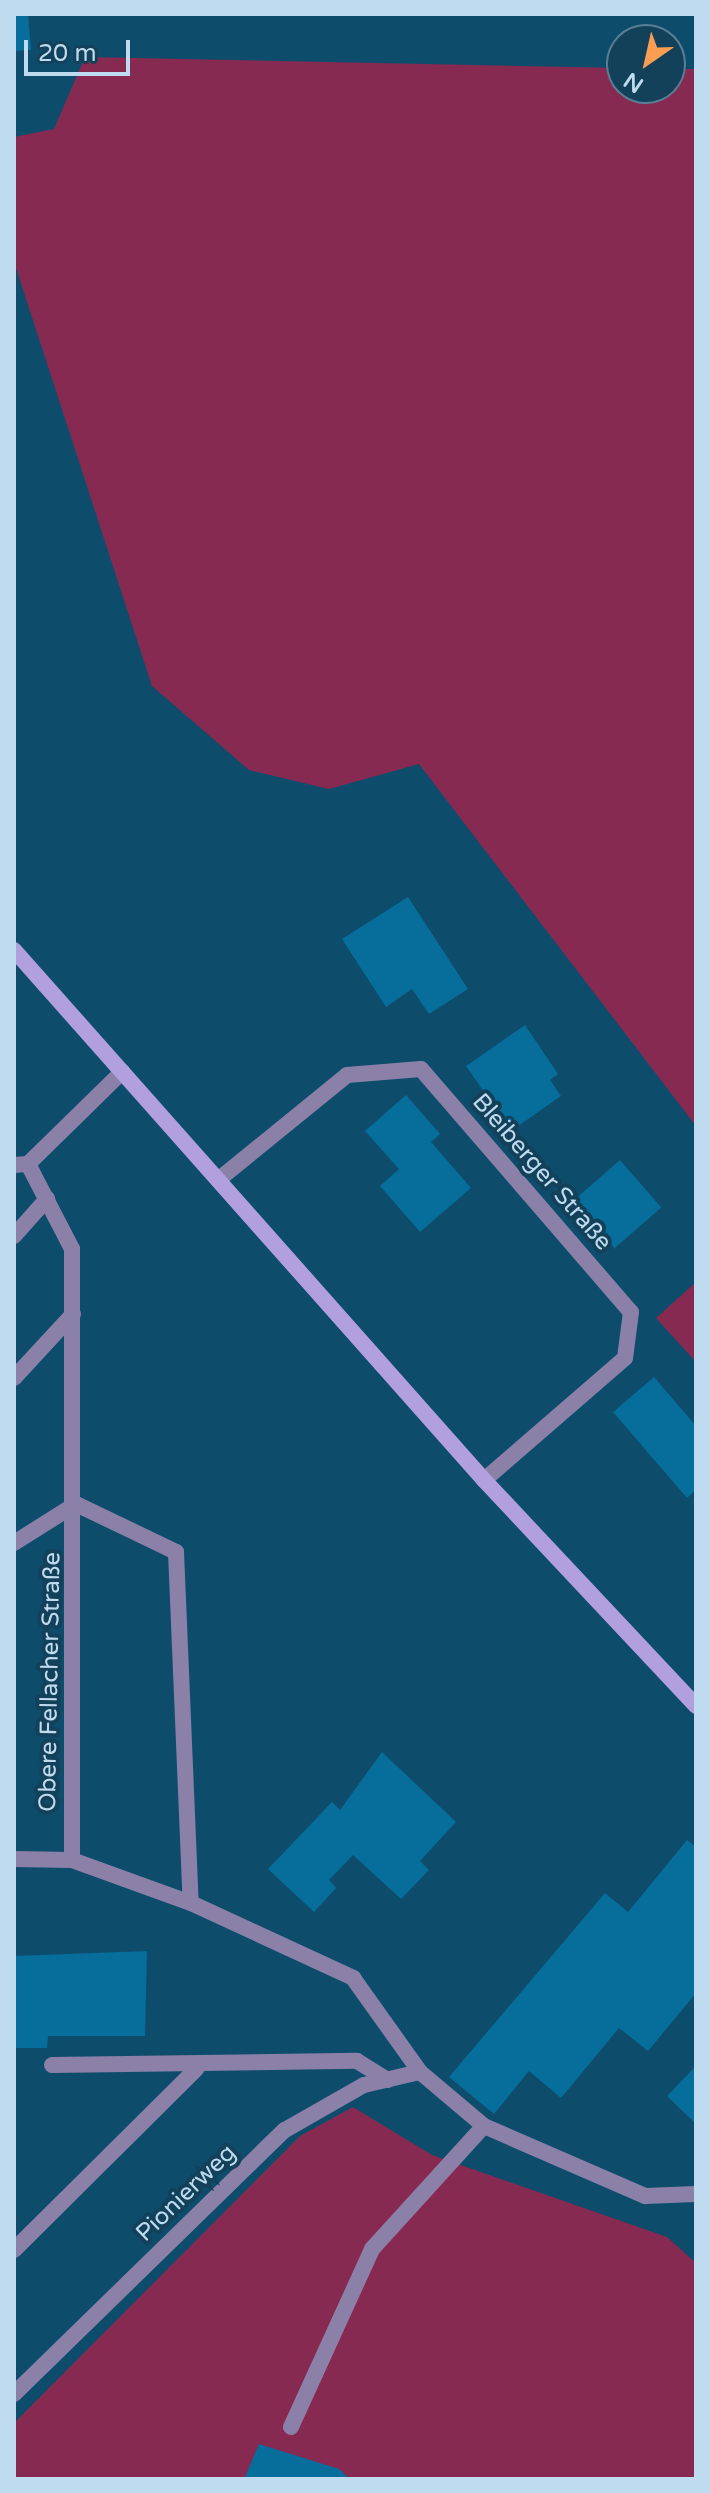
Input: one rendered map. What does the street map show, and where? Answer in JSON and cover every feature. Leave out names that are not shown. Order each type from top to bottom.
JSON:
[{"type":"main road","points":[[14,950],[484,1480],[696,1706]]},
{"type":"street","name":"Bleiberger Straße","points":[[218,1180],[347,1075],[421,1069],[631,1312],[625,1358],[484,1480]]},
{"type":"street","points":[[21,1164],[122,1072]]},
{"type":"street","name":"Obere Fellacher Straße","points":[[21,1164],[47,1199],[72,1249],[76,1504],[72,1860]]},
{"type":"street","points":[[14,1236],[47,1199]]},
{"type":"street","points":[[14,1378],[73,1314]]},
{"type":"street","points":[[76,1504],[176,1552],[191,1903]]},
{"type":"street","name":"Obere Fellacher Straße","points":[[14,1543],[76,1504]]},
{"type":"street","points":[[14,1859],[72,1860],[191,1903],[353,1978],[420,2072],[484,2126],[645,2196],[696,2194]]},
{"type":"street","points":[[52,2065],[196,2069],[357,2061],[387,2080]]},
{"type":"street","points":[[14,2250],[196,2069]]},
{"type":"street","name":"Pionierweg","points":[[14,2394],[285,2130],[387,2080],[420,2072]]},
{"type":"street","points":[[291,2427],[372,2249],[484,2126]]},
{"type":"shaded area","points":[[85,57],[606,68],[606,104],[686,104],[686,69],[696,69],[696,1126],[419,764],[329,789],[249,770],[152,686],[14,262],[14,137],[54,129]]},
{"type":"shaded area","points":[[696,1282],[696,1362],[656,1318]]},
{"type":"shaded area","points":[[353,2107],[432,2155],[667,2237],[696,2263],[696,2479],[14,2479],[14,2423],[300,2136]]},
{"type":"building","points":[[14,14],[28,14],[31,50],[14,51]]},
{"type":"building","points":[[408,897],[468,989],[429,1014],[412,989],[386,1007],[342,939]]},
{"type":"building","points":[[525,1025],[558,1074],[550,1080],[561,1096],[511,1131],[466,1066]]},
{"type":"building","points":[[406,1095],[440,1134],[431,1142],[471,1188],[420,1232],[380,1186],[399,1169],[365,1131]]},
{"type":"building","points":[[620,1160],[661,1208],[615,1248],[573,1201]]},
{"type":"building","points":[[654,1377],[696,1426],[696,1490],[687,1498],[613,1412]]},
{"type":"building","points":[[382,1752],[456,1822],[420,1861],[429,1870],[401,1899],[353,1855],[329,1880],[336,1888],[314,1912],[268,1869],[332,1802],[340,1810]]},
{"type":"building","points":[[687,1840],[696,1847],[696,1993],[648,2051],[619,2028],[561,2098],[529,2071],[494,2114],[449,2077],[605,1893],[628,1912]]},
{"type":"building","points":[[147,1951],[145,2036],[48,2036],[47,2048],[14,2048],[14,1956]]},
{"type":"building","points":[[696,2066],[696,2124],[667,2096]]},
{"type":"building","points":[[259,2444],[339,2469],[350,2479],[244,2479]]}]
